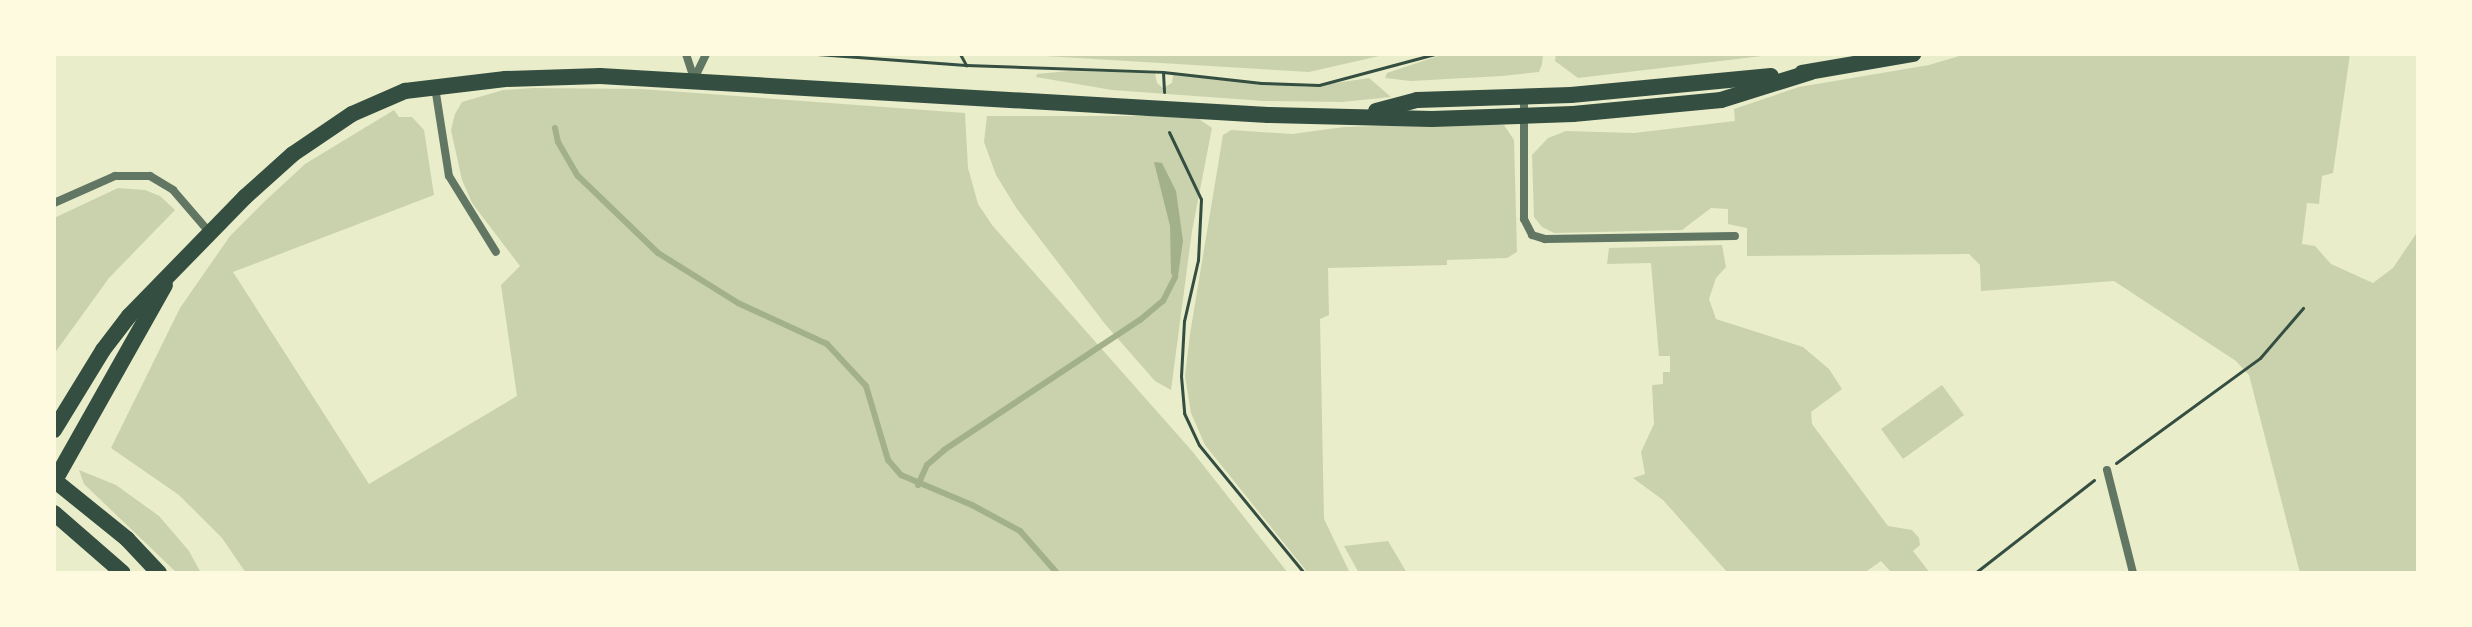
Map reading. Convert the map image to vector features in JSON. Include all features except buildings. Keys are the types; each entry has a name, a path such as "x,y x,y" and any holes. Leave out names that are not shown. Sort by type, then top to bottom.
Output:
{"main road":[{"path":"1359,115 1417,100 1524,97 1811,72 1913,54"},
{"path":"54,430 103,350 170,272 210,233 293,154 352,114 405,91 505,79 584,76 694,79 1268,115 1525,117 1721,100 1811,72"},
{"path":"159,573 127,539 54,481 170,272"},
{"path":"54,513 123,573"}],"street":[{"path":"686,54 694,79"},
{"path":"694,79 706,54"},
{"path":"435,86 449,176 496,252"},
{"path":"1524,97 1524,219 1532,235 1545,239 1735,236"},
{"path":"54,203 115,176 150,176 173,190 210,233"},
{"path":"2107,470 2133,573"}],"path":[{"path":"817,54 966,65 1163,72 1261,83 1319,85 1435,54"},
{"path":"960,54 966,65"},
{"path":"1163,72 1163,88"},
{"path":"1169,132 1201,199 1198,260 1184,321 1181,376 1184,413 1199,445 1304,573"},
{"path":"1975,573 2107,470 2260,358 2303,308"}],"shaded area":[{"path":"1012,54 1388,54 1309,72"},
{"path":"1444,54 1543,54 1539,72 1411,81 1385,78 1387,73"},
{"path":"1556,54 1779,54 1578,78 1555,61"},
{"path":"1966,54 2350,54 2333,173 2322,176 2319,204 2307,203 2302,244 2315,246 2331,264 2373,283 2393,268 2418,231 2418,573 2300,573 2249,375 2236,361 2114,281 1981,291 1980,265 1969,254 1747,256 1747,228 1728,224 1728,209 1711,208 1682,230 1554,233 1542,227 1534,217 1532,155 1548,138 1566,131 1634,133 1735,121 1734,109 1799,87 1929,65"},
{"path":"1069,71 1155,73 1157,83 1163,88 1172,83 1173,75 1309,87 1369,78 1391,97 1342,102 1264,101 1112,90 1036,77 1037,74"},
{"path":"641,89 965,113 968,168 978,204 992,225 1192,451 1288,573 246,573 222,538 179,495 111,448 180,308 230,236 305,164 394,110 399,117 412,117 424,130 434,195 233,272 369,484 517,396 501,285 520,266 472,203 462,180 451,130 462,102 503,90"},
{"path":"987,116 1153,116 1199,119 1212,128 1192,231 1171,390 1155,381 1105,324 1017,209 996,175 984,142"},
{"path":"1504,125 1514,140 1517,252 1507,258 1447,260 1447,265 1328,268 1329,315 1320,319 1324,519 1350,573 1308,573 1205,445 1191,413 1185,376 1223,135 1231,130 1292,134 1344,127"},
{"path":"1154,162 1162,163 1176,191 1183,241 1178,276 1175,277 1171,274 1170,226"},
{"path":"118,188 145,190 160,196 175,210 109,278 54,354 54,218"},
{"path":"1722,245 1726,267 1716,278 1709,299 1716,319 1803,347 1829,369 1842,389 1811,412 1812,424 1888,526 1912,530 1919,538 1920,545 1913,551 1930,573 1892,573 1881,561 1864,573 1728,573 1663,500 1633,478 1645,474 1641,452 1654,424 1652,385 1663,384 1663,372 1670,372 1670,356 1659,356 1651,263 1607,264 1609,248"},
{"path":"1942,385 1964,415 1903,459 1881,429"},
{"path":"79,470 116,485 159,516 189,551 201,573 177,573 84,484"},
{"path":"1388,541 1407,573 1359,573 1344,546"}],"waterway":[{"path":"555,128 558,142 578,176 658,253 738,303 827,344 866,386 888,460 901,475 972,505 1020,531 1057,573"},
{"path":"918,485 927,465 944,450 1140,320 1163,301 1175,277"}]}
